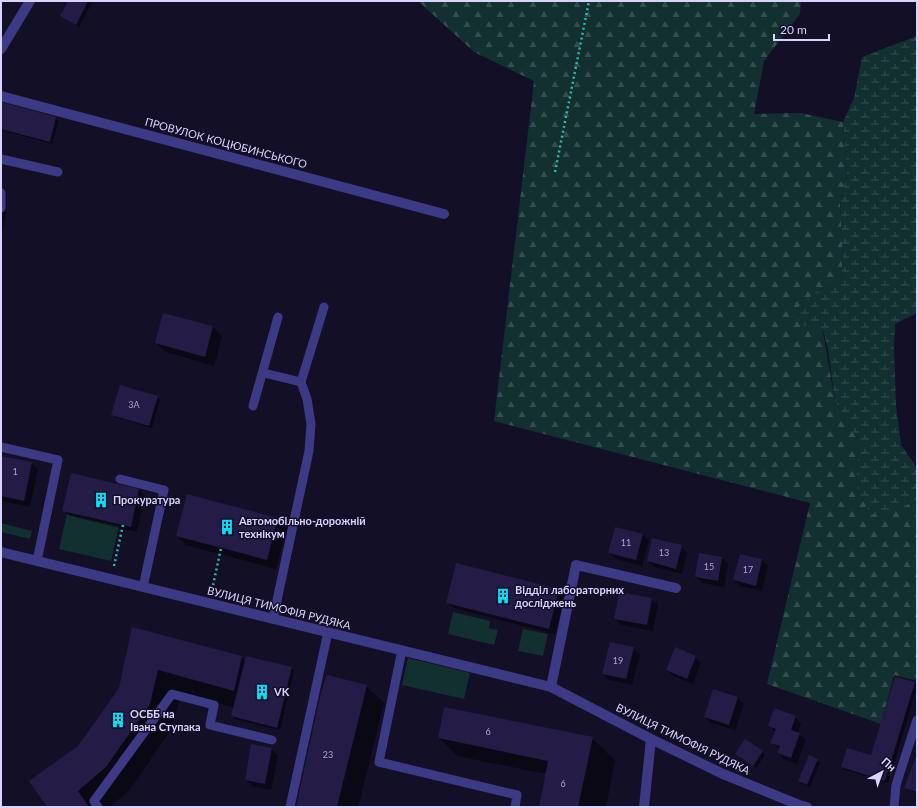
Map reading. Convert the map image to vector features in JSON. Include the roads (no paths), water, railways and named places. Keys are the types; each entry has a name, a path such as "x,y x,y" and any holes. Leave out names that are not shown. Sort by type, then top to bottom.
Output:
{"street":[{"path":"1,49 30,1"},
{"name":"ПРОВУЛОК КОЦЮБИНСЬКОГО","path":"1,96 444,214"},
{"name":"ВУЛИЦЯ ТИМОФІЯ РУДЯКА","path":"1,552 551,686 651,739 723,774 807,807"},
{"path":"551,686 576,565 676,588"},
{"path":"644,807 651,739"}],"lane":[{"path":"1,159 58,172"},
{"path":"1,193 1,208"},
{"path":"273,619 309,450 312,424 307,399 301,382 324,308"},
{"path":"253,406 264,373 278,317"},
{"path":"264,373 301,382"},
{"path":"1,447 58,460 36,561"},
{"path":"120,479 164,490 143,587"},
{"path":"290,807 328,632"},
{"path":"402,650 379,762 517,795 515,807"},
{"path":"98,807 94,801 172,694 214,705 210,725 272,740"},
{"path":"894,807 896,784 917,720"}],"place":[{"name":"Прокуратура","path":"101,500"},
{"name":"Автомобільно-дорожній технікум","path":"227,527"},
{"name":"Відділ лабораторних досліджень","path":"503,596"},
{"name":"VK","path":"262,692"},
{"name":"ОСББ на Івана Ступака","path":"118,720"}]}
